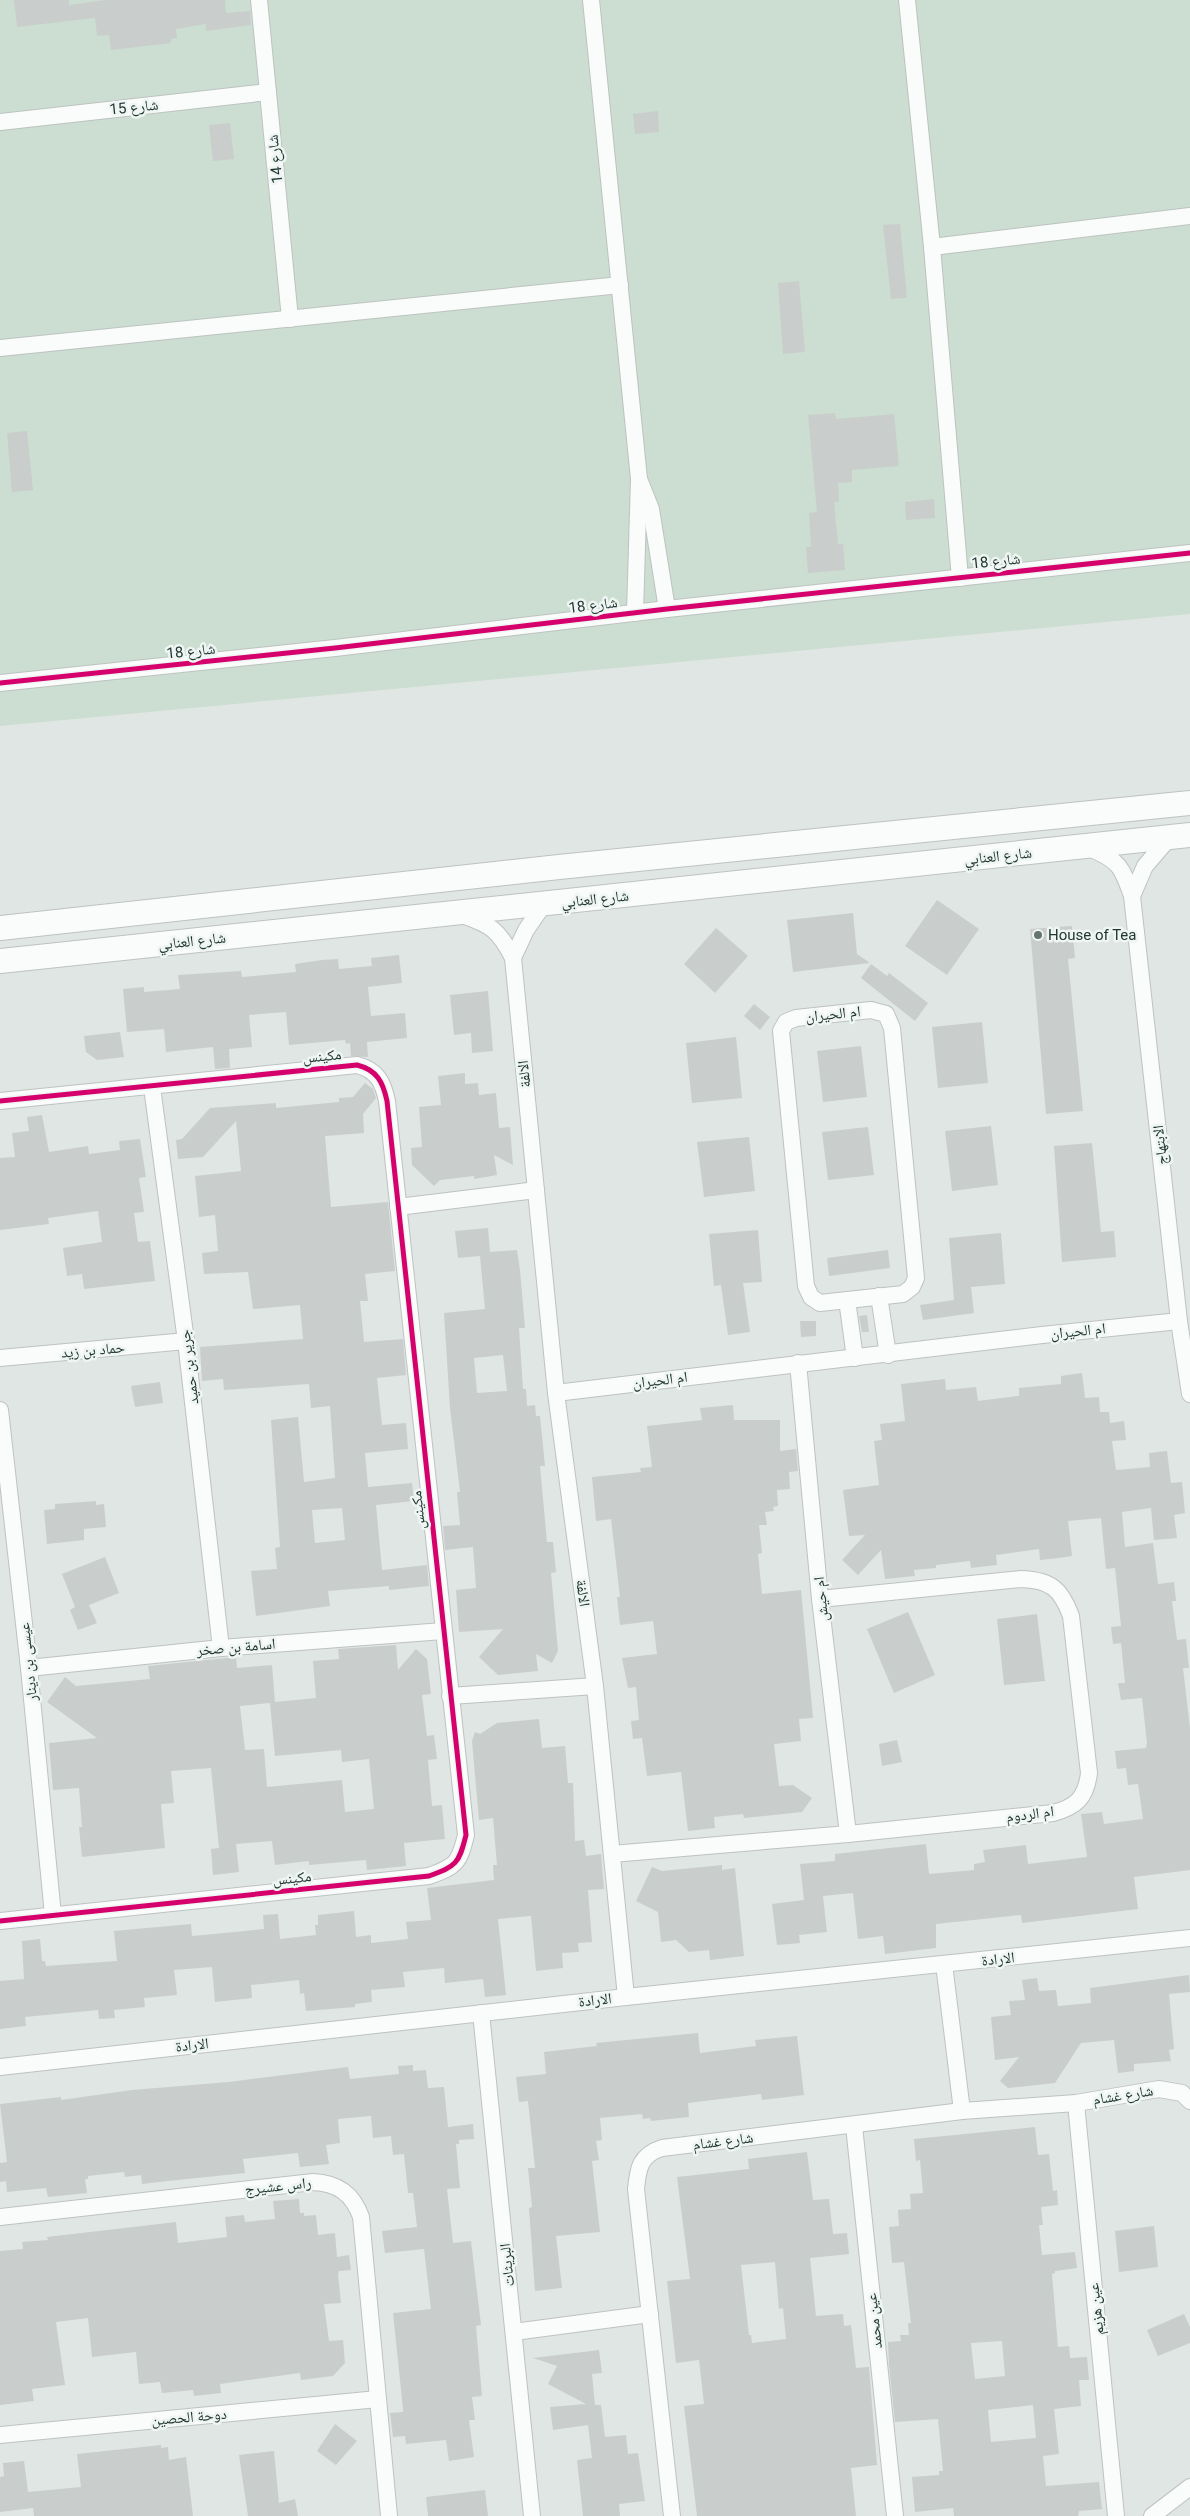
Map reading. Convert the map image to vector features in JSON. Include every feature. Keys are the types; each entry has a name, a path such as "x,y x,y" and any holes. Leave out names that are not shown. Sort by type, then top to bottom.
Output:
{"street":[{"name":"شارع 14","path":"258,0 290,319"},
{"path":"592,0 639,479 635,613"},
{"path":"907,0 932,247 960,578"},
{"name":"شارع 15","path":"0,122 268,92"},
{"path":"932,247 1190,216"},
{"path":"0,348 620,284"},
{"path":"639,479 651,509 667,608"},
{"name":"شارع 18","path":"0,683 335,648 667,608 1190,553"},
{"path":"0,928 540,869 1190,803"},
{"name":"شارع العنابي","path":"0,961 1180,836"},
{"name":"الابتهاج","path":"1132,896 1145,866 1180,836"},
{"name":"الابتهاج","path":"1085,846 1121,866 1132,896 1179,1321 1190,1394"},
{"path":"513,958 526,930 544,904"},
{"name":"الالفة","path":"456,912 481,921 496,930 513,958 556,1393 595,1686 626,1997"},
{"name":"ام الحيران","path":"871,1010 886,1014 892,1028 916,1278 912,1287 903,1294 880,1296 820,1303 811,1296 806,1286 781,1031 786,1022 796,1018 871,1010"},
{"name":"مكينس","path":"0,1101 152,1087 357,1064 369,1068 379,1076 384,1087 398,1206 466,1835 461,1856 449,1869 429,1876 0,1921"},
{"name":"جرير بن حميد","path":"152,1087 186,1341 221,1648"},
{"path":"398,1206 536,1190"},
{"path":"880,1296 888,1355"},
{"path":"847,1300 854,1358"},
{"name":"ام الحيران","path":"556,1393 798,1363 888,1355 1042,1335 1179,1321"},
{"name":"حماد بن زيد","path":"0,1358 186,1341"},
{"name":"ام حيش","path":"798,1363 820,1599 848,1834"},
{"name":"عيسى بن دينار","path":"0,1410 29,1668 53,1915"},
{"name":"ام الردوم","path":"612,1854 848,1834 1052,1813 1069,1808 1079,1800 1088,1787 1089,1773 1071,1616 1065,1599 1052,1585 1038,1580 1022,1579 820,1599"},
{"name":"اسامة بن صخر","path":"29,1668 221,1648 443,1631"},
{"path":"450,1696 595,1686"},
{"name":"الارادة","path":"0,2067 626,1997 1190,1938"},
{"path":"944,1964 962,2111"},
{"name":"البريثات","path":"481,2013 532,2516"},
{"name":"شارع غشام","path":"672,2516 636,2188 637,2174 642,2160 650,2152 662,2148 854,2126 962,2111 1076,2102 1160,2089 1182,2093 1190,2101"},
{"name":"عين هزيم","path":"1076,2102 1116,2516"},
{"name":"عين محمد","path":"854,2126 894,2516"},
{"name":"راس عشيرج","path":"0,2216 313,2182 326,2183 338,2187 353,2200 361,2218 389,2516"},
{"path":"514,2332 650,2314"},
{"name":"دوحة الحصين","path":"0,2435 378,2400"},
{"path":"1152,2516 1190,2487"}],"green space":[{"path":"0,0 1190,0 1190,614 0,726"}],"building":[{"path":"14,0 69,0 69,5 105,0 225,0 226,13 250,11 251,25 206,31 206,24 176,29 177,38 171,39 171,43 111,50 109,35 97,36 95,18 17,27"},
{"path":"658,111 659,132 635,134 633,114"},
{"path":"230,123 234,159 213,161 209,125"},
{"path":"900,224 907,298 891,299 883,225"},
{"path":"799,281 805,352 783,354 778,283"},
{"path":"835,413 836,419 894,414 899,466 852,470 852,482 838,483 839,502 834,502 838,544 843,544 845,570 808,573 806,547 811,547 809,513 817,512 808,415"},
{"path":"27,431 33,490 12,492 7,433"},
{"path":"934,499 935,518 906,520 905,502"},
{"path":"937,900 979,929 947,975 905,946"},
{"path":"853,913 857,954 870,963 793,972 787,920"},
{"path":"1072,926 1075,958 1068,959 1083,1111 1046,1114 1030,929"},
{"path":"716,928 748,956 715,993 684,964"},
{"path":"399,955 402,983 368,987 371,1016 405,1013 407,1038 367,1042 368,1057 351,1056 350,1043 346,1044 345,1040 289,1045 286,1012 249,1015 252,1047 229,1049 230,1068 215,1069 213,1047 166,1052 164,1029 127,1032 123,989 144,987 144,992 180,989 178,975 241,971 242,977 296,972 295,964 322,960 338,959 339,969 372,966 371,958"},
{"path":"871,964 887,976 889,973 928,1003 915,1021 861,978"},
{"path":"488,991 493,1051 472,1053 471,1033 454,1035 450,995"},
{"path":"754,1004 770,1017 760,1030 744,1016"},
{"path":"982,1022 988,1083 938,1088 932,1027"},
{"path":"120,1032 124,1057 97,1060 86,1052 84,1036"},
{"path":"736,1037 742,1098 692,1103 686,1043"},
{"path":"861,1046 867,1097 823,1102 817,1051"},
{"path":"465,1073 465,1084 478,1083 479,1095 496,1093 499,1128 510,1127 513,1165 494,1155 497,1175 474,1179 474,1176 440,1180 434,1186 412,1165 411,1148 422,1147 419,1107 441,1105 438,1076"},
{"path":"365,1083 373,1089 376,1098 363,1114 364,1133 325,1136 331,1207 388,1202 395,1271 365,1274 368,1301 360,1301 364,1342 403,1339 406,1375 377,1378 382,1425 406,1423 408,1449 365,1453 368,1487 412,1483 414,1501 376,1505 382,1570 427,1565 429,1586 389,1590 389,1586 328,1591 330,1606 256,1616 251,1571 277,1569 275,1548 280,1547 271,1420 298,1417 304,1482 335,1478 330,1406 311,1408 309,1384 224,1390 223,1379 202,1381 200,1347 303,1339 300,1305 253,1309 248,1272 204,1274 202,1253 218,1251 215,1215 199,1217 195,1176 241,1171 236,1121 203,1157 178,1159 176,1140 182,1139 210,1108 276,1103 276,1108 339,1102 339,1098 353,1097","holes":["342,1508 345,1540 315,1543 312,1510"]},
{"path":"42,1115 49,1152 88,1146 89,1154 120,1150 119,1141 140,1139 146,1177 139,1178 144,1212 134,1213 138,1242 150,1241 155,1281 84,1289 82,1274 67,1276 63,1248 102,1242 98,1211 48,1218 49,1224 0,1230 0,1158 15,1157 12,1133 29,1131 27,1117"},
{"path":"991,1126 998,1185 952,1191 945,1131"},
{"path":"868,1127 874,1175 828,1180 822,1132"},
{"path":"749,1137 755,1191 704,1197 697,1142"},
{"path":"1092,1143 1101,1232 1114,1231 1116,1257 1062,1262 1054,1146"},
{"path":"488,1228 490,1252 517,1250 525,1328 519,1328 523,1389 526,1389 527,1406 535,1405 536,1416 540,1416 545,1466 540,1466 547,1542 553,1542 556,1572 551,1573 558,1651 552,1663 536,1654 538,1671 498,1675 479,1657 503,1629 459,1632 456,1590 476,1588 473,1547 445,1550 443,1526 460,1525 457,1492 460,1492 450,1408 444,1313 485,1309 480,1256 458,1258 455,1231","holes":["503,1355 507,1391 477,1393 474,1358"]},
{"path":"758,1230 762,1282 743,1283 750,1332 728,1335 721,1285 714,1286 709,1234"},
{"path":"1001,1233 1005,1284 971,1287 974,1313 923,1320 920,1305 954,1300 949,1238"},
{"path":"888,1250 890,1268 829,1276 827,1258"},
{"path":"867,1315 869,1332 862,1332 859,1316"},
{"path":"800,1321 816,1321 816,1336 801,1337"},
{"path":"1082,1373 1085,1398 1099,1397 1100,1412 1109,1412 1110,1423 1124,1421 1126,1440 1112,1441 1116,1470 1150,1467 1149,1453 1167,1451 1171,1483 1182,1482 1185,1513 1174,1515 1177,1538 1154,1540 1151,1508 1122,1512 1125,1547 1153,1543 1158,1584 1174,1582 1176,1601 1172,1601 1177,1640 1186,1639 1189,1668 1183,1668 1190,1728 1190,1870 1134,1877 1138,1909 1022,1923 1021,1915 936,1924 936,1948 885,1954 883,1936 858,1939 853,1893 823,1896 827,1932 799,1935 800,1943 777,1945 772,1904 804,1900 800,1864 835,1861 835,1854 926,1844 929,1874 974,1870 974,1864 985,1862 983,1850 1026,1845 1028,1864 1087,1857 1081,1814 1102,1812 1104,1824 1143,1819 1138,1784 1128,1785 1126,1768 1117,1769 1115,1751 1146,1748 1147,1743 1142,1698 1121,1700 1118,1683 1125,1683 1121,1643 1113,1644 1111,1627 1121,1626 1115,1568 1106,1569 1101,1518 1068,1521 1072,1556 1040,1560 1039,1549 996,1555 997,1565 971,1568 970,1561 936,1565 936,1568 914,1570 915,1576 885,1579 881,1550 858,1575 842,1560 865,1535 849,1536 843,1490 879,1485 874,1441 882,1440 880,1424 905,1421 901,1384 945,1379 946,1390 976,1387 978,1401 1019,1396 1019,1388 1061,1384 1061,1376"},
{"path":"160,1382 163,1403 135,1407 131,1386"},
{"path":"733,1405 734,1420 780,1420 780,1451 796,1449 798,1471 789,1472 790,1489 777,1490 778,1506 773,1507 774,1511 765,1512 767,1525 759,1525 762,1553 758,1554 762,1594 801,1590 813,1718 799,1719 801,1741 774,1744 779,1786 793,1785 812,1798 802,1812 744,1818 743,1814 714,1817 715,1828 688,1831 681,1772 647,1776 642,1738 633,1739 631,1721 639,1720 636,1687 628,1688 622,1658 657,1654 653,1621 620,1625 617,1597 620,1597 611,1519 596,1521 592,1477 641,1472 640,1468 652,1467 647,1426 702,1420 700,1408"},
{"path":"96,1501 96,1505 104,1504 106,1527 84,1529 84,1540 47,1544 44,1510 55,1509 55,1504"},
{"path":"105,1557 119,1593 89,1605 97,1623 78,1630 70,1610 75,1607 62,1574"},
{"path":"908,1612 935,1675 894,1693 867,1629"},
{"path":"1037,1614 1045,1681 1004,1685 997,1619"},
{"path":"396,1645 398,1670 416,1649 427,1659 431,1694 422,1695 427,1736 434,1735 437,1759 428,1760 432,1806 442,1805 445,1839 404,1843 406,1866 367,1870 366,1860 309,1865 309,1861 275,1865 272,1841 236,1844 239,1872 213,1875 211,1849 219,1848 211,1768 171,1771 174,1803 161,1804 165,1848 82,1857 79,1827 82,1827 79,1788 53,1790 49,1743 97,1738 47,1702 65,1677 76,1686 150,1679 148,1666 236,1657 237,1668 272,1665 275,1702 316,1698 313,1661 339,1659 338,1649","holes":["270,1703 275,1756 341,1750 342,1762 369,1759 374,1809 345,1812 342,1780 267,1787 264,1749 245,1750 240,1706"]},
{"path":"539,1719 542,1748 565,1746 568,1783 573,1783 575,1841 584,1840 586,1856 601,1854 604,1889 588,1890 592,1942 578,1943 579,1952 562,1953 563,1968 536,1971 531,1916 498,1919 506,1995 485,1997 483,1979 445,1983 444,1968 403,1972 405,1987 371,1990 372,2002 355,2004 355,2007 306,2011 304,1993 300,1994 299,1980 251,1985 252,1998 215,2002 212,1967 174,1970 177,1995 144,1998 145,2007 114,2010 115,2018 99,2019 98,2010 25,2017 26,2026 0,2029 0,1981 24,1979 22,1941 40,1939 42,1961 45,1961 46,1966 117,1961 114,1931 191,1924 192,1936 264,1929 263,1915 278,1914 280,1939 316,1935 315,1925 318,1925 318,1915 354,1911 356,1937 371,1935 371,1943 408,1939 406,1922 431,1920 427,1888 494,1880 493,1865 497,1865 493,1818 479,1820 472,1741 475,1732 480,1734 497,1723"},
{"path":"897,1740 902,1762 882,1766 879,1744"},
{"path":"722,1865 722,1870 735,1868 744,1956 710,1960 709,1950 689,1952 676,1940 661,1942 658,1912 636,1901 652,1867 662,1871"},
{"path":"1189,1975 1190,1992 1169,1994 1174,2049 1169,2050 1171,2061 1134,2064 1134,2071 1118,2073 1114,2040 1081,2043 1055,2083 1008,2088 1000,2081 1019,2057 995,2060 991,2017 1011,2015 1009,2001 1025,2000 1022,1980 1037,1978 1039,1991 1056,1990 1058,2006 1091,2003 1090,1988"},
{"path":"698,2033 700,2053 756,2046 755,2040 797,2036 804,2095 762,2100 761,2094 688,2103 689,2117 651,2121 650,2118 643,2119 642,2114 600,2118 602,2140 596,2141 599,2160 592,2161 600,2232 556,2236 562,2288 535,2291 529,2208 532,2207 528,2168 535,2168 528,2101 519,2102 516,2077 546,2074 544,2052 597,2046 596,2043"},
{"path":"413,2065 413,2071 426,2070 428,2088 444,2087 448,2127 473,2124 474,2139 459,2140 459,2144 456,2144 460,2188 447,2189 453,2243 471,2241 481,2325 476,2326 482,2396 472,2397 475,2420 469,2420 474,2457 449,2461 446,2440 406,2444 405,2436 393,2437 390,2413 403,2412 403,2409 393,2313 431,2309 424,2249 385,2253 382,2231 417,2227 413,2193 408,2193 404,2154 393,2155 391,2136 373,2138 371,2116 338,2119 340,2143 326,2145 329,2164 300,2167 298,2153 243,2159 245,2173 142,2184 141,2175 125,2177 124,2172 88,2176 88,2179 85,2179 87,2193 48,2197 46,2188 7,2192 6,2181 0,2182 0,2163 7,2162 0,2104 61,2097 61,2100 132,2090 229,2082 348,2067 350,2079 399,2074 398,2066"},
{"path":"1035,2127 1038,2155 1049,2154 1053,2191 1057,2190 1058,2205 1041,2207 1043,2225 1039,2225 1042,2255 1075,2252 1077,2268 1055,2271 1052,2274 1058,2347 1069,2346 1070,2358 1087,2357 1089,2380 1079,2380 1081,2406 1054,2409 1059,2454 1043,2456 1046,2486 1099,2482 1102,2509 1079,2511 1078,2516 954,2516 953,2508 915,2512 912,2477 939,2475 939,2471 943,2471 938,2419 895,2422 889,2365 888,2342 901,2341 900,2335 909,2335 908,2323 911,2323 904,2262 892,2263 889,2227 899,2226 898,2210 911,2209 910,2194 923,2193 920,2160 916,2161 914,2139","holes":["1002,2341 1005,2376 975,2379 971,2343","1033,2405 1036,2438 991,2442 988,2410"]},
{"path":"807,2152 813,2200 829,2199 833,2234 847,2233 849,2254 810,2258 816,2316 843,2314 844,2326 851,2325 856,2368 869,2367 877,2465 851,2468 856,2516 697,2516 684,2406 704,2404 699,2360 676,2363 667,2281 690,2279 677,2177 749,2169 748,2159","holes":["775,2262 779,2309 783,2308 786,2339 752,2343 751,2335 749,2335 741,2265"]},
{"path":"299,2199 300,2213 304,2213 304,2216 316,2215 318,2235 335,2233 337,2257 349,2255 351,2270 339,2271 338,2274 341,2303 324,2304 329,2341 343,2340 345,2363 333,2376 301,2380 300,2373 220,2384 221,2393 194,2396 193,2390 162,2393 160,2382 139,2384 136,2352 92,2357 88,2318 56,2322 65,2385 32,2389 34,2401 0,2405 0,2251 23,2249 22,2242 48,2240 47,2237 176,2222 178,2243 227,2237 225,2217 244,2215 245,2222 275,2219 273,2201"},
{"path":"1154,2226 1158,2267 1119,2272 1115,2231"},
{"path":"1184,2314 1190,2327 1190,2343 1158,2356 1147,2330"},
{"path":"599,2350 602,2373 592,2374 595,2405 601,2405 605,2437 626,2435 628,2454 638,2453 645,2501 619,2504 620,2516 583,2516 577,2460 592,2458 588,2425 553,2430 550,2407 586,2404 548,2384 557,2366 533,2358"},
{"path":"335,2424 357,2441 336,2465 317,2451"},
{"path":"161,2445 161,2448 168,2447 169,2460 186,2457 193,2516 34,2516 33,2508 0,2512 0,2477 4,2476 3,2463 24,2461 28,2492 81,2487 77,2454"},
{"path":"274,2451 279,2503 295,2499 298,2516 248,2516 239,2455"},
{"path":"485,2490 488,2516 428,2516 426,2497"}],"cycle path":[{"path":"0,683 335,648 667,609 1190,553"},
{"path":"0,1101 357,1065 370,1070 378,1078 387,1101 466,1835 461,1852 455,1863 429,1876 0,1921"}],"place":[{"name":"House of Tea","path":"1038,935"}]}
